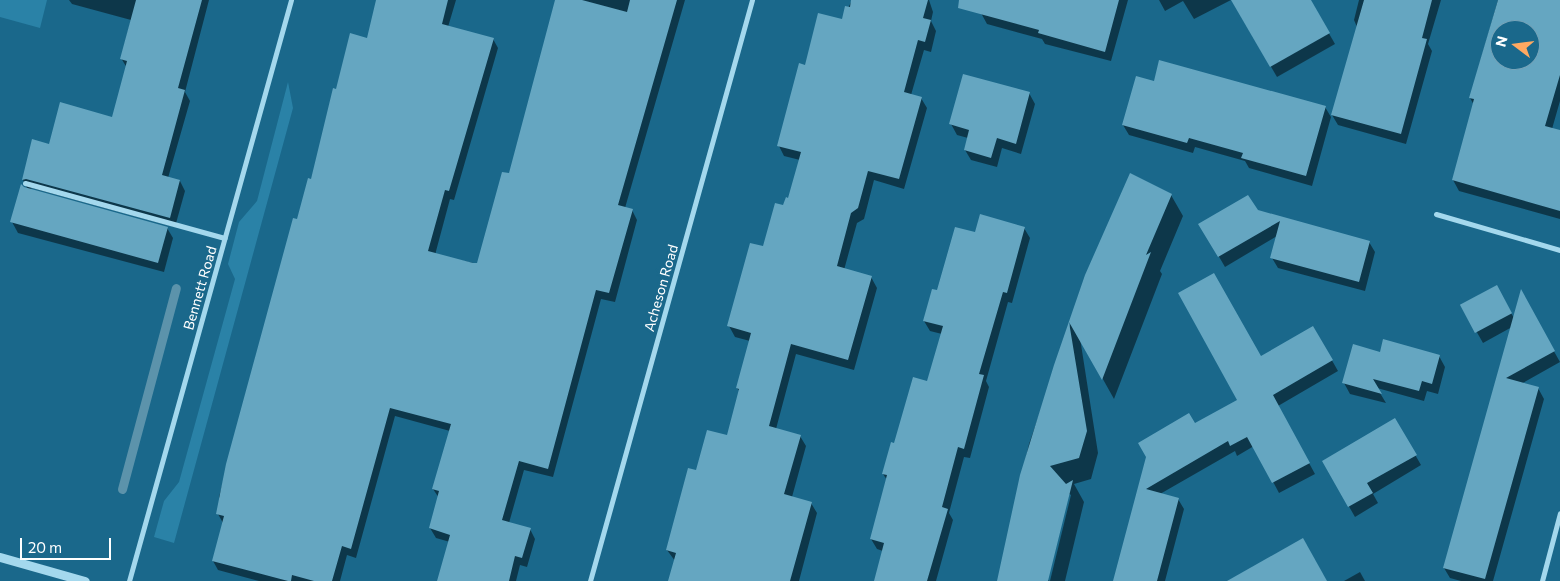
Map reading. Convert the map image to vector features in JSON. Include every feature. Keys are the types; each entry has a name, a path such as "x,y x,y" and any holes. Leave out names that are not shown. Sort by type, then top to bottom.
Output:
{"street":[{"name":"Bennett Road","path":"129,581 291,0"},
{"name":"Acheson Road","path":"590,581 752,0"},
{"path":"25,183 225,238"},
{"path":"1436,214 1560,250"},
{"path":"1542,581 1560,513"},
{"path":"0,557 85,581"}],"shaded area":[{"path":"0,0 47,0 40,28 0,17"},
{"path":"288,82 293,108 174,543 154,537 164,501 179,482 235,279 228,264 239,222 257,201"}],"building":[{"path":"136,0 202,0 178,88 185,90 162,175 180,180 170,218 26,179 22,180 32,139 49,144 60,102 112,117 127,61 120,59"},
{"path":"376,0 448,0 442,24 494,38 449,191 445,190 428,251 477,263 502,172 509,173 555,0 582,0 627,12 630,0 677,0 618,205 633,209 609,293 596,290 548,469 519,461 502,520 531,528 522,558 515,556 509,581 437,581 450,535 429,528 439,491 432,489 451,424 390,408 351,549 342,546 332,581 314,581 292,575 291,581 288,581 212,561 224,516 216,514 226,464 293,218 297,219 308,178 311,179 333,88 336,89 350,33 367,38"},
{"path":"851,0 928,0 923,18 931,20 925,42 918,40 904,92 922,97 899,179 868,171 858,208 851,213 837,266 872,276 848,360 791,344 769,426 801,435 784,494 812,502 790,581 668,581 676,553 666,550 688,468 696,470 707,430 727,435 739,389 736,388 751,333 727,326 750,243 763,246 775,203 783,205 786,197 788,198 801,152 777,146 799,63 805,65 818,13 842,19 845,6 850,7"},
{"path":"959,0 1119,0 1105,52 1038,33 1039,30 958,8"},
{"path":"1231,0 1311,0 1330,33 1270,67"},
{"path":"1364,0 1432,0 1422,38 1427,39 1401,134 1331,115"},
{"path":"1498,0 1560,0 1560,75 1545,126 1560,130 1560,211 1452,180 1474,99 1469,98 1490,27 1490,70 1540,70 1540,20 1492,20"},
{"path":"1159,60 1326,106 1306,176 1241,158 1243,153 1189,138 1187,143 1122,125 1136,76 1154,81"},
{"path":"963,74 1030,92 1016,144 997,138 991,158 964,150 969,130 949,124"},
{"path":"1130,173 1172,194 1146,255 1151,252 1102,380 1069,322 1087,431 1079,458 1050,466 1066,484 1073,480 1048,581 997,581 1020,475 1054,365 1085,275"},
{"path":"21,184 24,187 168,227 158,263 10,222"},
{"path":"1248,195 1258,210 1370,241 1359,282 1270,258 1280,221 1218,257 1198,224"},
{"path":"980,214 1025,227 1007,293 1003,292 979,374 984,375 964,449 958,447 942,507 948,509 927,581 874,581 884,543 870,539 887,475 882,474 891,442 894,443 913,377 927,381 943,326 923,321 932,289 937,290 955,227 975,232"},
{"path":"1214,273 1261,356 1313,326 1333,360 1273,395 1310,463 1272,483 1247,437 1230,446 1228,441 1146,489 1179,498 1157,581 1113,581 1146,457 1138,443 1189,413 1195,423 1237,400 1178,293"},
{"path":"1497,285 1512,313 1475,333 1460,305"},
{"path":"1521,289 1555,351 1506,378 1539,387 1485,579 1443,568"},
{"path":"1383,339 1440,355 1432,384 1422,381 1419,391 1373,379 1382,394 1342,383 1353,344 1380,352"},
{"path":"1395,418 1417,455 1367,483 1373,493 1348,507 1322,461"},
{"path":"1303,538 1327,581 1227,581"}],"waterway":[{"path":"122,489 176,288"}]}
